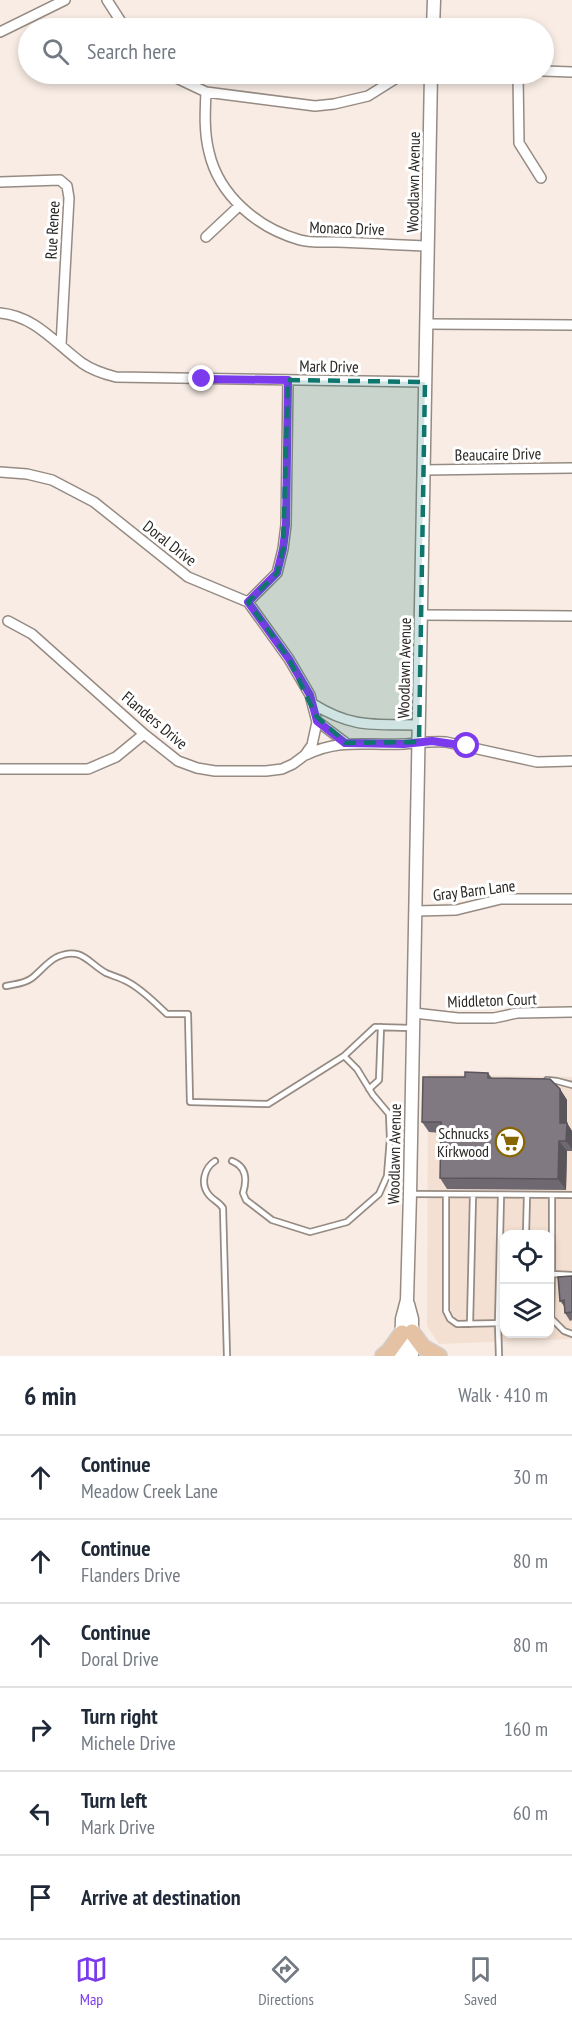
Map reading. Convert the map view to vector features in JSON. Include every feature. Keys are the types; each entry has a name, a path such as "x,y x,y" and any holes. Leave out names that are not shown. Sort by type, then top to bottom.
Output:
{"main road":[{"path":"383,1356 407,1333 423,1347 439,1356"}],"street":[{"path":"28,18 65,0"},
{"path":"106,0 118,18"},
{"path":"433,18 434,0"},
{"path":"0,32 18,23"},
{"path":"554,71 572,72"},
{"path":"188,84 206,93 315,106 368,96 387,84"},
{"name":"Woodlawn Avenue","path":"412,1356 402,1319 407,1300 416,1081 414,1013 431,84"},
{"path":"518,84 519,143 541,178"},
{"name":"Monaco Drive","path":"206,93 205,127 209,154 223,185 238,206 267,227 301,241 428,246"},
{"name":"Rue Renee","path":"0,182 60,180 67,186 69,198 61,345"},
{"path":"206,237 238,206"},
{"name":"Mark Drive","path":"0,313 26,319 83,363 98,372 116,377 425,382"},
{"path":"426,324 572,325"},
{"path":"288,380 286,525 283,549 277,573 248,602 289,659 314,704 317,721 316,733 306,756"},
{"name":"Beaucaire Drive","path":"424,470 572,468"},
{"name":"Doral Drive","path":"0,472 27,474 52,480 94,502 188,577 248,602"},
{"path":"421,615 572,616"},
{"name":"Flanders Drive","path":"8,621 32,634 178,762 197,768 215,771 282,769 325,747 345,743 446,742 537,762 572,761"},
{"path":"314,704 344,720 362,724 419,725"},
{"path":"317,721 345,743"},
{"path":"0,769 88,769 116,757 144,734"},
{"name":"Gray Barn Lane","path":"416,911 456,909 501,898 572,899"},
{"name":"Middleton Court","path":"414,1013 458,1018 494,1018 517,1013 572,1012"},
{"name":"Woodlawn Avenue","path":"401,1356 407,1333"}],"lane":[{"path":"6,986 22,983 32,978 48,962 59,956 78,954 86,957 105,972 141,990 168,1014 188,1014 190,1102 268,1104 344,1056 375,1027 414,1028"},
{"path":"369,1089 379,1080 381,1027"},
{"path":"232,1161 240,1164 244,1171 246,1182 243,1193 246,1200 272,1220 310,1232 347,1222 379,1194 387,1176 389,1114 369,1089 357,1069 344,1056"},
{"path":"545,1080 572,1085"},
{"path":"216,1161 205,1171 204,1183 209,1194 224,1208 227,1356"},
{"path":"410,1194 572,1195"},
{"path":"446,1194 446,1311 450,1319 457,1324 498,1324"},
{"path":"470,1324 473,1195"},
{"path":"499,1356 501,1195"},
{"path":"526,1195 526,1230"},
{"path":"552,1195 552,1230"},
{"path":"554,1274 572,1275"},
{"path":"554,1322 564,1331 572,1334"}],"highlighted area":[{"path":"288,380 425,382 419,742 346,743 316,716 289,659 248,602 277,573 283,549"}],"shaded area":[{"path":"428,1074 572,1077 572,1339 439,1344 427,1326"}],"building":[{"name":"Schnucks Kirkwood","path":"465,1072 488,1073 488,1078 550,1079 560,1089 560,1123 567,1123 566,1141 559,1141 558,1179 440,1178 441,1122 422,1122 423,1077 465,1077"},
{"path":"572,1276 572,1312 565,1313 564,1300 560,1301 558,1277"}],"place":[{"name":"Schnucks Kirkwood","path":"510,1142"}],"route":[{"path":"202,379 288,380 286,525 283,549 277,573 248,602 289,659 310,695 317,721 345,743 404,744 432,741 467,746"}]}
